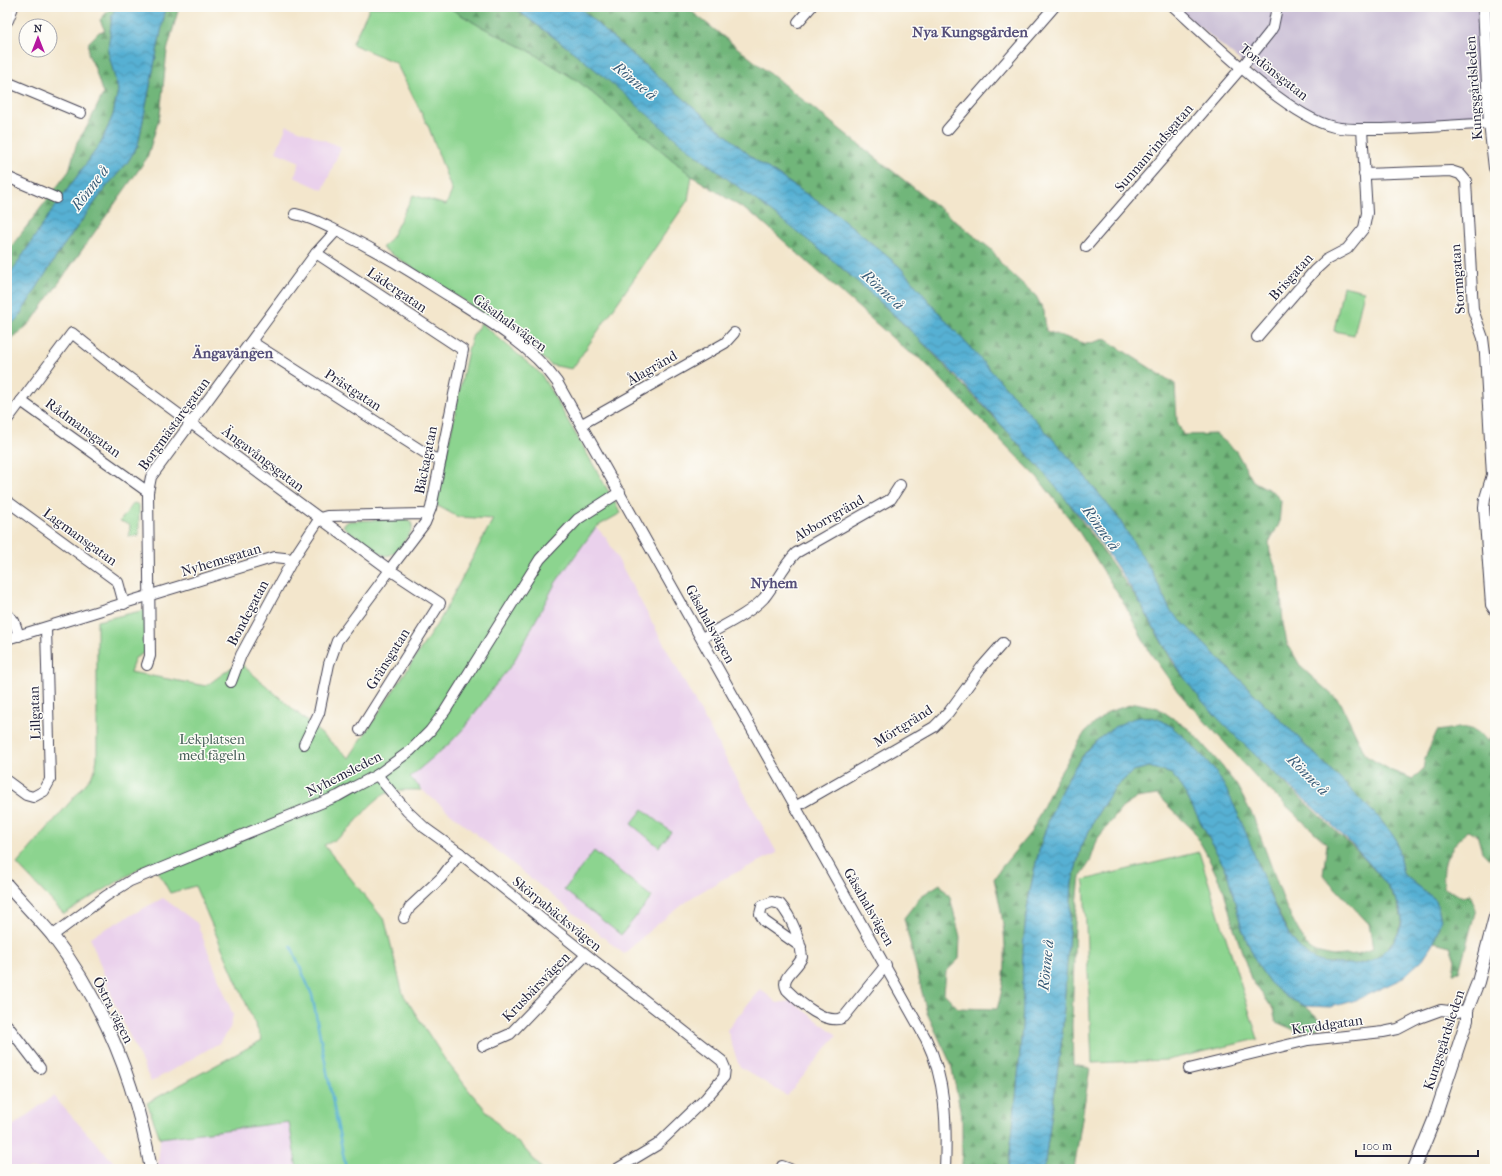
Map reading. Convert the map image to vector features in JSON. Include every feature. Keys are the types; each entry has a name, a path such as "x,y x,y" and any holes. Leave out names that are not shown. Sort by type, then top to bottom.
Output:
{"main road":[{"path":"7,20 12,7"},
{"name":"Kungsgårdsleden","path":"1484,7 1495,168"},
{"name":"Östra vägen","path":"7,886 52,936 99,1011 112,1039 134,1099 151,1169"},
{"name":"Kungsgårdsleden","path":"1414,1169 1434,1120 1467,1020 1467,1010 1478,982 1495,917"}],"street":[{"path":"798,22 811,7"},
{"path":"947,130 1054,7"},
{"name":"Tordönsgatan","path":"1174,7 1242,67 1290,105 1311,118 1333,127 1403,129 1492,123"},
{"name":"Sunnanvindsgatan","path":"1086,246 1242,67 1273,27 1277,7"},
{"path":"7,82 81,113"},
{"name":"Brisgatan","path":"1256,337 1314,271 1326,260 1347,249 1362,232 1366,218 1362,129"},
{"name":"Stormgatan","path":"1364,174 1451,171 1460,174 1466,181 1473,310 1483,338 1485,354 1492,475 1484,502 1492,577 1491,605 1495,611"},
{"path":"7,177 56,198"},
{"name":"Gåsahalsvägen","path":"295,214 309,217 386,257 495,326 532,354 551,373 582,424 926,1039 938,1069 945,1118 945,1169"},
{"name":"Borgmästaregatan","path":"147,665 150,652 148,492 151,476 252,342 316,253 336,230"},
{"name":"Lädergatan","path":"316,253 463,350"},
{"name":"Ängavångsgatan","path":"21,401 72,333 112,365 320,518 440,603"},
{"name":"Ålagränd","path":"582,424 725,343 734,334"},
{"name":"Prästgatan","path":"252,342 433,458 441,459"},
{"name":"Bäckagatan","path":"304,744 319,713 329,664 337,641 428,516 463,350"},
{"path":"7,420 21,401"},
{"name":"Rådmansgatan","path":"21,401 148,492"},
{"name":"Abborrgränd","path":"702,638 758,604 769,591 789,560 796,553 891,498 900,485"},
{"name":"Nyhemsleden","path":"52,936 106,896 130,881 338,796 377,775 410,751 430,731 445,711 540,559 578,519 620,492"},
{"name":"Lagmansgatan","path":"7,501 118,582 124,604"},
{"path":"293,559 320,518 327,516 423,514 428,516"},
{"name":"Nyhemsgatan","path":"7,639 275,557 293,559"},
{"name":"Bondegatan","path":"231,682 241,654 293,559"},
{"name":"Gränsgatan","path":"360,730 440,603"},
{"path":"7,614 14,622 19,636"},
{"name":"Lillgatan","path":"7,781 28,796 40,794 48,785 51,773 46,628"},
{"name":"Mörtgränd","path":"796,806 934,726 948,714 981,668 1003,643"},
{"name":"Skörpabäcksvägen","path":"377,775 418,823 460,853 586,955 717,1055 725,1068 722,1080 671,1133 648,1151 617,1169"},
{"path":"404,918 410,907 441,878 460,853"},
{"path":"801,947 764,921 760,914 762,906 774,902 782,905 797,934 801,947 802,959 785,981 786,988 793,996 825,1018 839,1020 844,1017 886,966"},
{"name":"Krusbärsvägen","path":"484,1046 510,1034 586,955"},
{"path":"778,993 793,996"},
{"name":"Kryddgatan","path":"1188,1069 1308,1040 1383,1032 1398,1028 1441,1010 1457,1012 1467,1010"},
{"path":"7,1025 40,1068"}],"shaded area":[{"path":"1176,7 1483,7 1489,122 1340,127 1291,104"},
{"path":"287,125 341,147 323,190 294,177 300,162 276,152"},
{"path":"596,527 607,539 777,853 723,879 694,896 649,931 624,954 422,790 409,777 450,743 465,727 513,663 556,582"},
{"path":"163,898 197,923 233,1015 230,1028 219,1043 151,1082 114,1002 90,937"},
{"path":"760,989 777,1003 791,1001 837,1035 787,1096 739,1066 727,1030"},
{"path":"53,1096 120,1169 7,1169 7,1130"},
{"path":"289,1122 297,1169 158,1169 160,1138"}],"green space":[{"path":"109,7 116,7 112,15 108,51 118,90 113,115 101,143 49,215 7,279 7,252 69,171 77,142 87,127 103,94 94,66 88,54 89,42 99,32 105,31 100,20 109,10"},
{"path":"166,7 179,7 167,51 160,115 147,158 32,321 7,344 7,329 18,318 61,249 107,186 127,163 138,145"},
{"path":"370,7 448,7 478,25 528,50 578,81 692,176 688,200 572,369 551,365 507,329 382,248 391,238 413,195 446,205 452,191 429,128 396,63 352,44"},
{"path":"448,7 513,7 590,64 728,179 795,229 858,282 915,335 1009,433 1063,495 1140,603 1173,663 1201,699 1258,758 1360,854 1384,881 1397,902 1402,919 1398,933 1389,948 1377,959 1355,965 1317,962 1303,953 1290,936 1273,902 1235,810 1215,770 1151,716 1133,720 1116,727 1094,743 1074,767 1052,812 1036,863 1026,913 1023,958 1023,1013 1021,1042 1008,1169 962,1169 962,1119 951,1064 927,1013 904,918 921,896 940,884 950,897 960,937 959,959 946,972 944,993 958,1008 997,1009 1004,976 1005,944 1001,912 994,879 1001,868 1031,832 1056,780 1085,732 1108,712 1136,703 1158,708 1190,730 1221,765 1237,786 1253,816 1286,907 1306,945 1315,952 1333,956 1357,954 1373,949 1369,924 1323,875 1327,844 1260,781 1178,692 1149,651 1126,607 1076,527 1038,478 922,360 906,350 758,218 692,176 578,81 528,50 478,25"},
{"path":"579,7 686,7 992,250 1002,265 1036,296 1044,311 1046,331 1087,344 1105,339 1175,384 1177,421 1183,435 1216,434 1236,451 1253,481 1275,493 1281,501 1279,524 1269,542 1270,553 1280,579 1283,623 1287,643 1301,667 1341,703 1366,756 1392,771 1413,779 1423,769 1425,758 1437,731 1459,728 1471,729 1477,731 1488,742 1495,730 1495,844 1489,859 1482,852 1477,834 1467,831 1450,851 1445,863 1444,888 1463,897 1470,894 1476,909 1459,972 1453,973 1455,960 1450,946 1434,942 1441,919 1436,900 1403,874 1396,839 1379,818 1170,610 1154,576 1119,519 1075,464 938,312 900,267 839,216 754,159"},
{"path":"1343,286 1364,291 1354,335 1334,331"},
{"name":"Lekplatsen med fågeln","path":"481,323 541,374 621,513 596,527 556,582 513,663 465,727 450,743 410,777 422,790 398,791 385,794 370,806 343,834 324,845 385,921 403,994 444,1058 471,1093 506,1133 522,1146 542,1169 297,1169 289,1122 160,1138 147,1103 262,1040 195,886 170,893 152,861 64,914 17,864 88,781 95,770 97,758 97,621 145,610 149,650 135,658 130,672 206,686 239,662 349,758 441,618 493,519 458,517 436,505 468,350 473,335"},
{"path":"134,503 139,505 139,536 129,536 130,525 120,521"},
{"path":"405,519 412,523 412,530 400,547 392,554 388,555 383,555 346,529 343,525 349,521"},
{"path":"1149,767 1172,774 1185,793 1227,872 1242,929 1257,964 1270,983 1286,997 1305,1006 1323,1022 1317,1029 1299,1032 1276,1022 1273,1009 1251,979 1232,922 1224,891 1193,830 1157,795 1137,798 1122,808 1098,838 1090,862 1080,877 1075,923 1072,1026 1073,1065 1090,1068 1074,1169 1044,1169 1062,1038 1072,883 1081,847 1098,813 1113,790 1133,771"},
{"path":"643,809 671,832 659,847 631,824"},
{"path":"594,851 652,897 621,935 564,890"},
{"path":"1199,852 1258,1039 1167,1060 1092,1063 1084,880"}],"water":[{"name":"Rönne å","path":"116,7 166,7 138,145 127,163 107,186 61,249 18,318 7,329 7,279 49,215 101,143 113,115 118,90 108,51 112,15"},
{"name":"Rönne å","path":"513,7 579,7 754,159 839,216 900,267 938,312 1075,464 1119,519 1154,576 1170,610 1379,818 1396,839 1403,874 1436,900 1441,919 1434,942 1423,959 1401,979 1356,1000 1331,1007 1305,1006 1286,997 1270,983 1257,964 1242,929 1227,872 1185,793 1172,774 1149,767 1133,771 1113,790 1098,813 1081,847 1072,883 1062,1038 1044,1169 1008,1169 1023,1015 1024,937 1033,877 1041,844 1052,812 1066,781 1084,754 1106,733 1132,719 1140,717 1153,718 1165,722 1176,730 1205,759 1226,789 1244,829 1278,914 1290,936 1306,954 1315,960 1326,963 1353,964 1364,963 1379,956 1392,943 1401,927 1402,920 1398,903 1386,883 1345,838 1322,815 1249,749 1202,701 1178,668 1134,593 1093,533 1036,464 938,357 886,307 815,245 676,139 582,59"}],"waterway":[{"path":"291,946 312,995 346,1169"}],"district":[{"name":"Nya Kungsgården","path":"970,32"},
{"name":"Ängavången","path":"233,353"},
{"name":"Nyhem","path":"774,583"}]}
